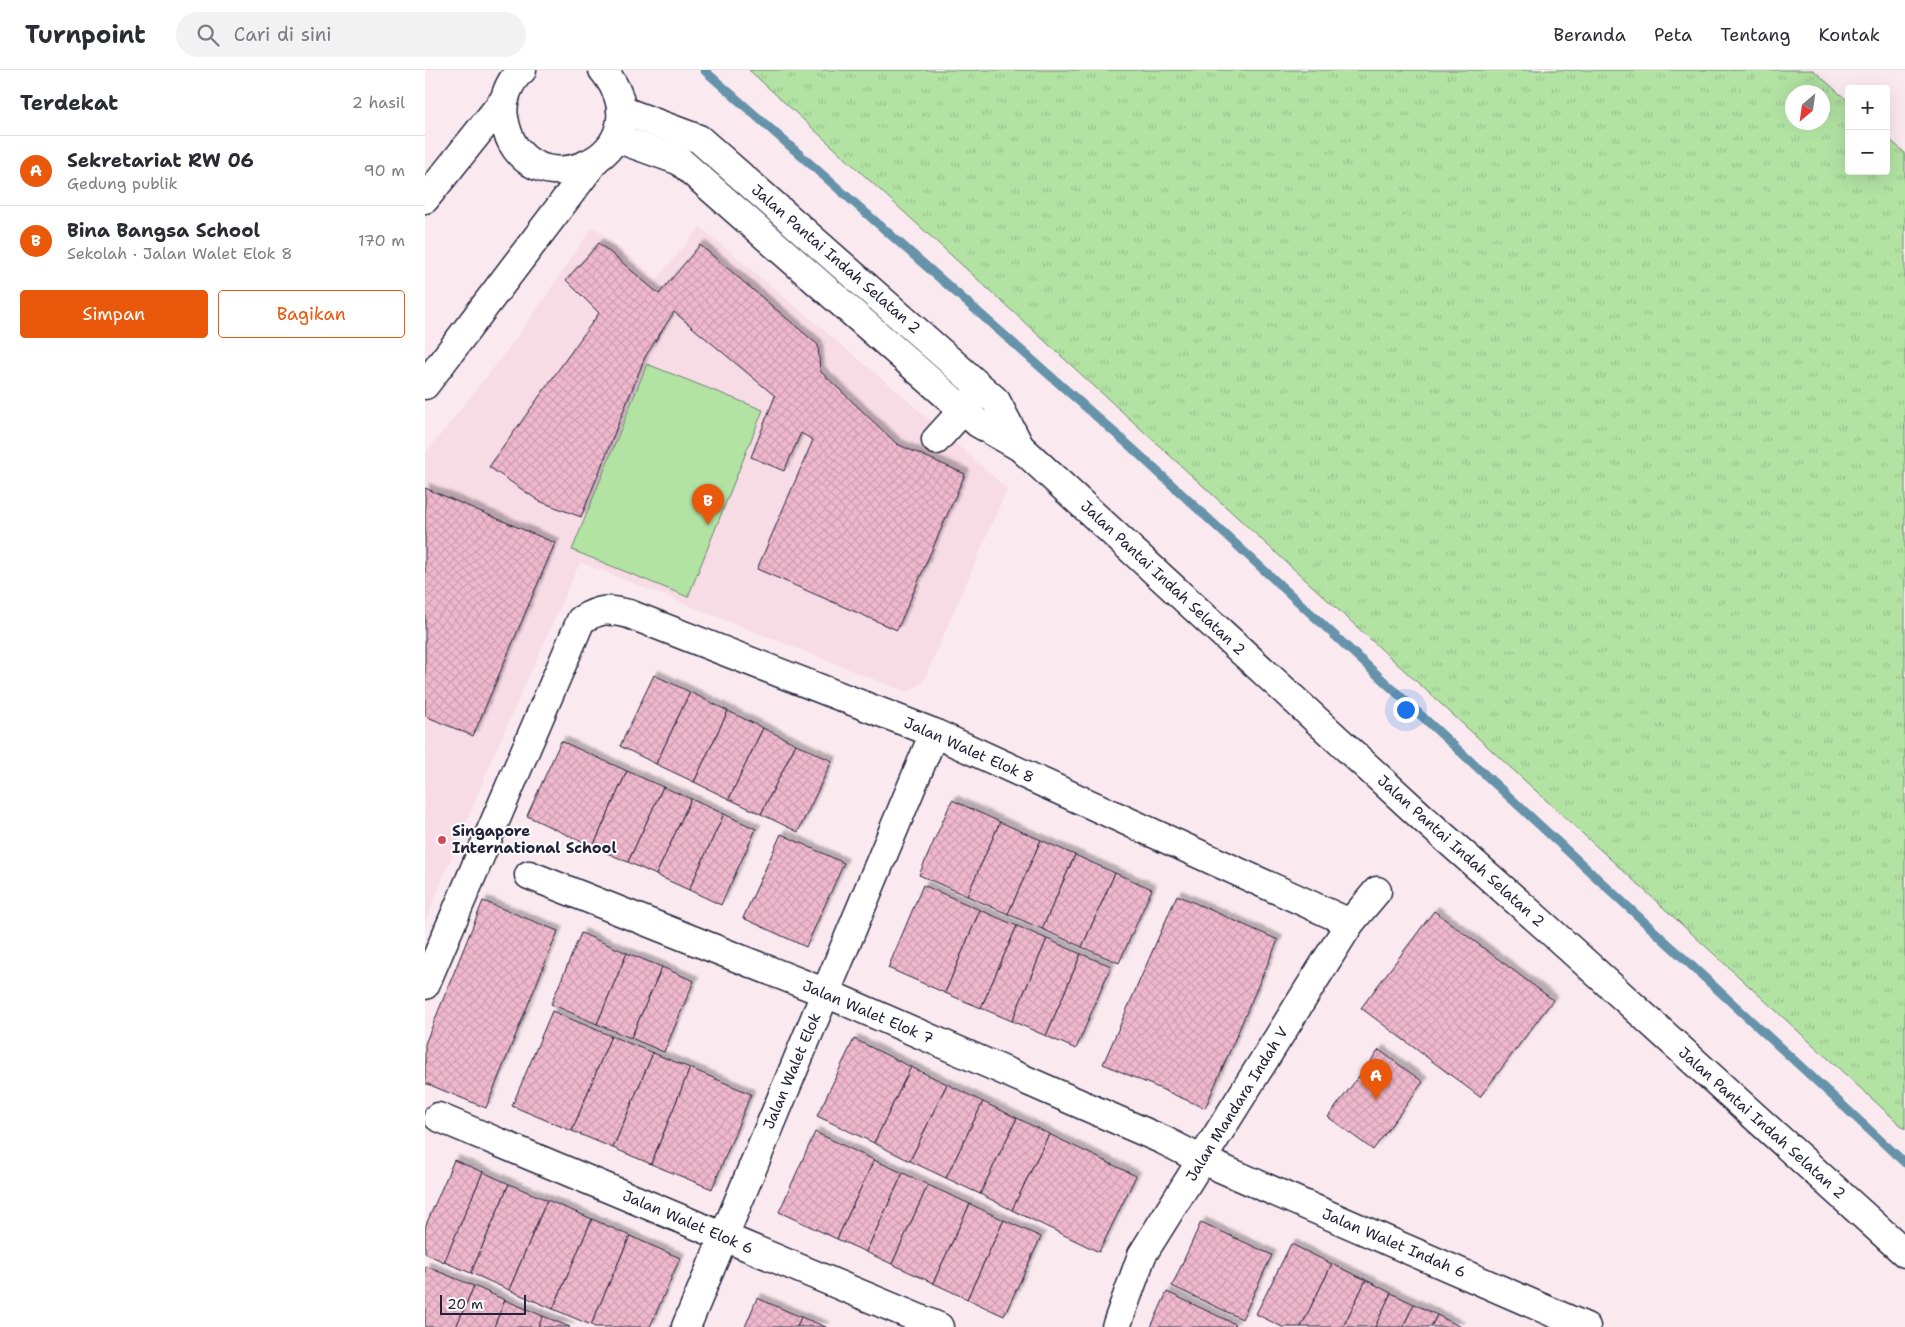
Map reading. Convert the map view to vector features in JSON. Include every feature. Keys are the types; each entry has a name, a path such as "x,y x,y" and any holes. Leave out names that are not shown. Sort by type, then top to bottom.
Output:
{"street":[{"path":"522,70 510,85 505,99 503,114 506,129 512,143 522,155 535,164 549,170 565,171 580,169 594,162"},
{"path":"425,385 594,162 616,138 621,110 618,95 612,81 603,70"},
{"path":"425,199 505,99"},
{"name":"Jalan Pantai Indah Selatan 2","path":"621,110 699,139 983,389 995,401 1020,447"},
{"name":"Jalan Pantai Indah Selatan 2","path":"616,138 680,161 978,423 1020,447 1426,821 1546,927 1905,1253"},
{"path":"936,440 983,389"},
{"name":"Jalan Walet Elok 8","path":"425,985 581,620 593,612 606,609 629,614 934,733 1350,923"},
{"name":"Jalan Walet Elok","path":"686,1327 934,733"},
{"name":"Jalan Walet Elok 7","path":"529,875 826,992 1163,1140 1202,1160"},
{"name":"Jalan Mandara Indah V","path":"1116,1327 1142,1255 1350,923 1377,891"},
{"name":"Jalan Walet Elok 6","path":"438,1117 939,1327"},
{"name":"Jalan Walet Indah 6","path":"1202,1160 1586,1327"}],"shaded area":[{"path":"593,226 657,279 700,227 905,398 1007,489 924,680 917,687 906,692 580,562 493,757 425,922 425,454 499,361 540,305"}],"green space":[{"path":"749,70 1813,70 1830,85 1785,85 1785,130 1830,130 1830,85 1845,98 1845,175 1890,175 1890,140 1905,153 1905,1129"},
{"path":"647,364 763,410 688,597 572,550"}],"building":[{"path":"599,243 659,294 700,245 818,345 820,371 897,444 965,474 897,630 757,569 813,440 801,433 784,471 751,457 775,396 674,312 645,357 581,517 539,501 489,467 599,313 566,280"},
{"path":"425,488 555,543 473,736 425,716"},
{"path":"654,675 690,692 656,764 620,746"},
{"path":"690,692 728,711 694,782 656,764"},
{"path":"728,711 763,728 729,799 694,782"},
{"path":"763,728 796,744 761,814 729,799"},
{"path":"561,741 627,771 593,847 527,816"},
{"path":"796,744 832,761 798,832 761,814"},
{"path":"627,771 663,787 628,862 593,847"},
{"path":"663,787 691,799 656,875 628,862"},
{"path":"691,799 724,814 689,890 656,875"},
{"path":"952,800 1000,822 967,896 919,875"},
{"path":"724,814 756,829 721,905 689,890"},
{"path":"1000,822 1041,840 1008,914 967,896"},
{"path":"781,834 844,863 806,947 743,918"},
{"path":"1041,840 1075,855 1042,929 1008,914"},
{"path":"1075,855 1115,873 1082,947 1042,929"},
{"path":"1115,873 1152,889 1119,963 1082,947"},
{"path":"923,885 980,910 945,993 888,968"},
{"path":"1177,895 1278,940 1205,1108 1103,1064"},
{"path":"483,901 558,931 486,1108 425,1083 425,1044"},
{"path":"980,910 1017,926 981,1008 945,993"},
{"path":"1434,911 1553,1000 1480,1097 1361,1008"},
{"path":"1017,926 1047,939 1012,1021 981,1008"},
{"path":"581,933 627,953 597,1024 551,1004"},
{"path":"1047,939 1081,954 1046,1036 1012,1021"},
{"path":"627,953 662,967 631,1038 597,1024"},
{"path":"1081,954 1111,966 1076,1049 1046,1036"},
{"path":"662,967 694,981 664,1052 631,1038"},
{"path":"552,1011 611,1036 572,1131 512,1106"},
{"path":"611,1036 653,1053 613,1148 572,1131"},
{"path":"854,1039 911,1067 874,1143 817,1116"},
{"path":"1379,1050 1423,1082 1373,1150 1328,1117"},
{"path":"653,1053 690,1068 651,1164 613,1148"},
{"path":"911,1067 947,1084 910,1161 874,1143"},
{"path":"690,1068 751,1094 712,1189 651,1164"},
{"path":"947,1084 983,1102 946,1178 910,1161"},
{"path":"983,1102 1017,1118 980,1194 946,1178"},
{"path":"1017,1118 1049,1134 1012,1210 980,1194"},
{"path":"815,1132 874,1160 837,1239 779,1212"},
{"path":"1049,1134 1136,1176 1099,1252 1012,1210"},
{"path":"454,1160 483,1172 444,1262 425,1253 425,1227"},
{"path":"874,1160 903,1173 866,1252 837,1239"},
{"path":"483,1172 509,1184 471,1273 444,1262"},
{"path":"903,1173 928,1185 892,1264 866,1252"},
{"path":"509,1184 547,1200 509,1290 471,1273"},
{"path":"928,1185 970,1204 933,1283 892,1264"},
{"path":"547,1200 592,1219 553,1309 509,1290"},
{"path":"970,1204 1004,1220 967,1299 933,1283"},
{"path":"592,1219 630,1236 591,1325 553,1309"},
{"path":"1004,1220 1041,1237 1004,1316 967,1299"},
{"path":"1201,1222 1272,1255 1242,1319 1172,1286"},
{"path":"630,1236 680,1258 650,1327 595,1327 591,1325"},
{"path":"1291,1244 1332,1264 1301,1327 1282,1327 1256,1314"},
{"path":"1332,1264 1366,1280 1343,1327 1301,1327"},
{"path":"425,1266 474,1286 456,1327 425,1327"},
{"path":"1366,1280 1391,1293 1375,1327 1343,1327"},
{"path":"474,1286 505,1300 494,1327 456,1327"},
{"path":"1167,1292 1235,1324 1234,1327 1151,1327"},
{"path":"1391,1293 1414,1304 1403,1327 1375,1327"},
{"path":"757,1298 801,1317 797,1327 745,1327"},
{"path":"505,1300 543,1316 538,1327 494,1327"},
{"path":"1414,1304 1437,1315 1431,1327 1403,1327"},
{"path":"1437,1315 1461,1327 1431,1327"},
{"path":"543,1316 570,1327 538,1327"},
{"path":"801,1317 826,1327 797,1327"}],"waterway":[{"path":"704,70 1132,448 1905,1163"}],"place":[{"name":"Bina Bangsa School","path":"708,525"},
{"name":"Singapore International School","path":"442,840"},
{"name":"Sekretariat RW 06","path":"1376,1100"}]}
